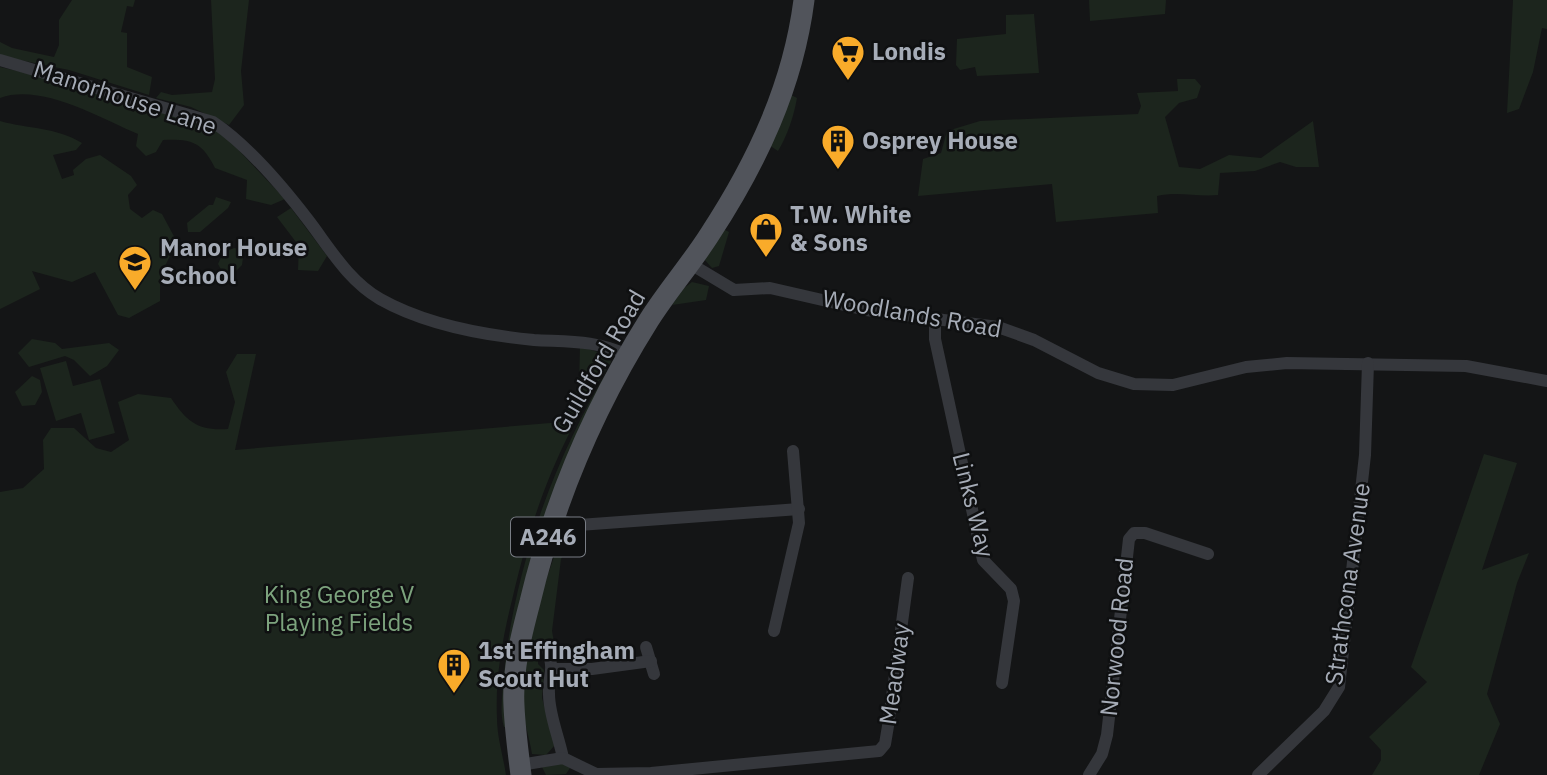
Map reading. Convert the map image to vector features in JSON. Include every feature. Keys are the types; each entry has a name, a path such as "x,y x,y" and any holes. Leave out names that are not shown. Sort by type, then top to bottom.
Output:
{"main road":[{"name":"Guildford Road","path":"521,770 514,706 515,674 527,612 573,460 627,355 739,186 771,123 794,56 804,0"}],"street":[{"name":"Manorhouse Lane","path":"0,60 213,122 227,131 292,200 339,264 365,289 395,307 424,319 489,335 598,343 627,355"},
{"name":"Woodlands Road","path":"689,263 734,290 770,288 866,310 934,317 1016,332 1098,373 1134,384 1173,386 1264,364 1367,363 1466,366 1547,381"},
{"name":"Links Way","path":"934,317 935,339 983,559 1011,589 1014,601 1002,682"},
{"name":"Strathcona Avenue","path":"1258,775 1320,716 1339,687 1366,455 1367,363"},
{"path":"774,631 796,539 799,509 793,451"},
{"path":"553,519 579,525 799,509"},
{"name":"Norwood Road","path":"1090,775 1102,754 1107,735 1129,539 1134,533 1145,533 1208,554"},
{"name":"Meadway","path":"563,758 589,773 607,774 668,772 879,751 885,744 908,578"},
{"path":"646,647 654,674"},
{"path":"521,770 563,758 548,691 554,669 548,651"},
{"path":"554,669 592,669 651,661"}],"green space":[{"path":"72,0 135,0 133,7 127,6 121,32 127,33 127,67 152,77 149,95 69,70 0,56 0,42 12,48 54,57 59,45 59,20"},
{"path":"211,0 249,0 241,71 244,105 229,125 191,107 156,98 161,92 172,95 212,92 215,79"},
{"path":"1089,0 1166,0 1165,14 1090,21"},
{"path":"1513,0 1547,0 1547,29 1542,28 1533,72 1519,109 1507,113"},
{"path":"1034,14 1039,73 977,76 975,67 960,70 956,65 957,39 1006,34 1006,15"},
{"path":"0,67 78,85 209,126 226,137 285,199 271,205 246,199 247,180 215,168 195,144 182,140 163,140 156,152 146,156 136,146 138,134 70,104 34,95 0,98"},
{"path":"1177,79 1195,79 1201,86 1197,98 1179,103 1165,117 1179,167 1200,169 1229,155 1261,158 1313,121 1319,167 1296,167 1280,162 1255,171 1220,173 1218,195 1157,196 1158,213 1056,222 1052,184 918,196 923,159 941,153 947,131 980,121 1138,114 1141,106 1137,93 1178,91"},
{"path":"791,95 797,98 796,105 778,151 769,145"},
{"path":"0,121 52,131 82,143 76,150 53,155 62,179 74,175 73,170 86,159 100,155 131,176 137,185 128,195 130,209 142,218 153,210 162,214 177,242 160,276 160,301 129,318 118,315 95,272 72,282 32,271 40,289 0,309"},
{"path":"216,197 231,202 228,208 200,232 188,232 187,223 209,205 213,205"},
{"path":"291,208 327,256 318,271 298,270 299,246 277,217"},
{"path":"723,229 729,232 719,266 712,268 704,259"},
{"path":"234,248 244,250 242,265 234,273 223,273 218,264 223,253"},
{"path":"692,282 709,286 706,300 672,305 683,289"},
{"path":"32,339 55,343 62,349 109,343 119,350 107,366 90,376 74,360 65,356 29,367 18,353"},
{"name":"King George V Playing Fields","path":"580,346 609,356 611,362 563,446 540,503 521,563 503,641 497,687 497,725 506,775 0,775 0,492 23,488 44,469 43,440 51,428 74,428 96,448 111,452 129,440 118,402 138,394 171,398 194,423 209,428 228,429 235,402 226,372 237,354 256,354 235,450 562,422 579,386"},
{"path":"66,361 73,386 100,379 115,433 89,440 81,413 56,421 40,368"},
{"path":"611,365 581,428 507,727 504,727 502,701 509,635 527,554 555,475"},
{"path":"32,376 40,380 42,392 35,405 22,406 15,392"},
{"path":"1484,454 1517,463 1482,570 1529,553 1517,583 1487,694 1500,724 1479,775 1372,775 1381,760 1381,750 1369,737 1427,682 1411,667"},
{"path":"574,535 561,559 552,631 554,642 547,643 538,656 538,664 544,670 542,698 555,745 546,755 532,754 521,696 525,656 534,616 560,539"},
{"path":"565,762 570,768 566,774 546,775 542,767"}],"place":[{"name":"Londis","path":"848,82"},
{"name":"Osprey House","path":"838,171"},
{"name":"T.W. White & Sons","path":"766,259"},
{"name":"Manor House School","path":"135,292"},
{"name":"1st Effingham Scout Hut","path":"454,695"}]}
